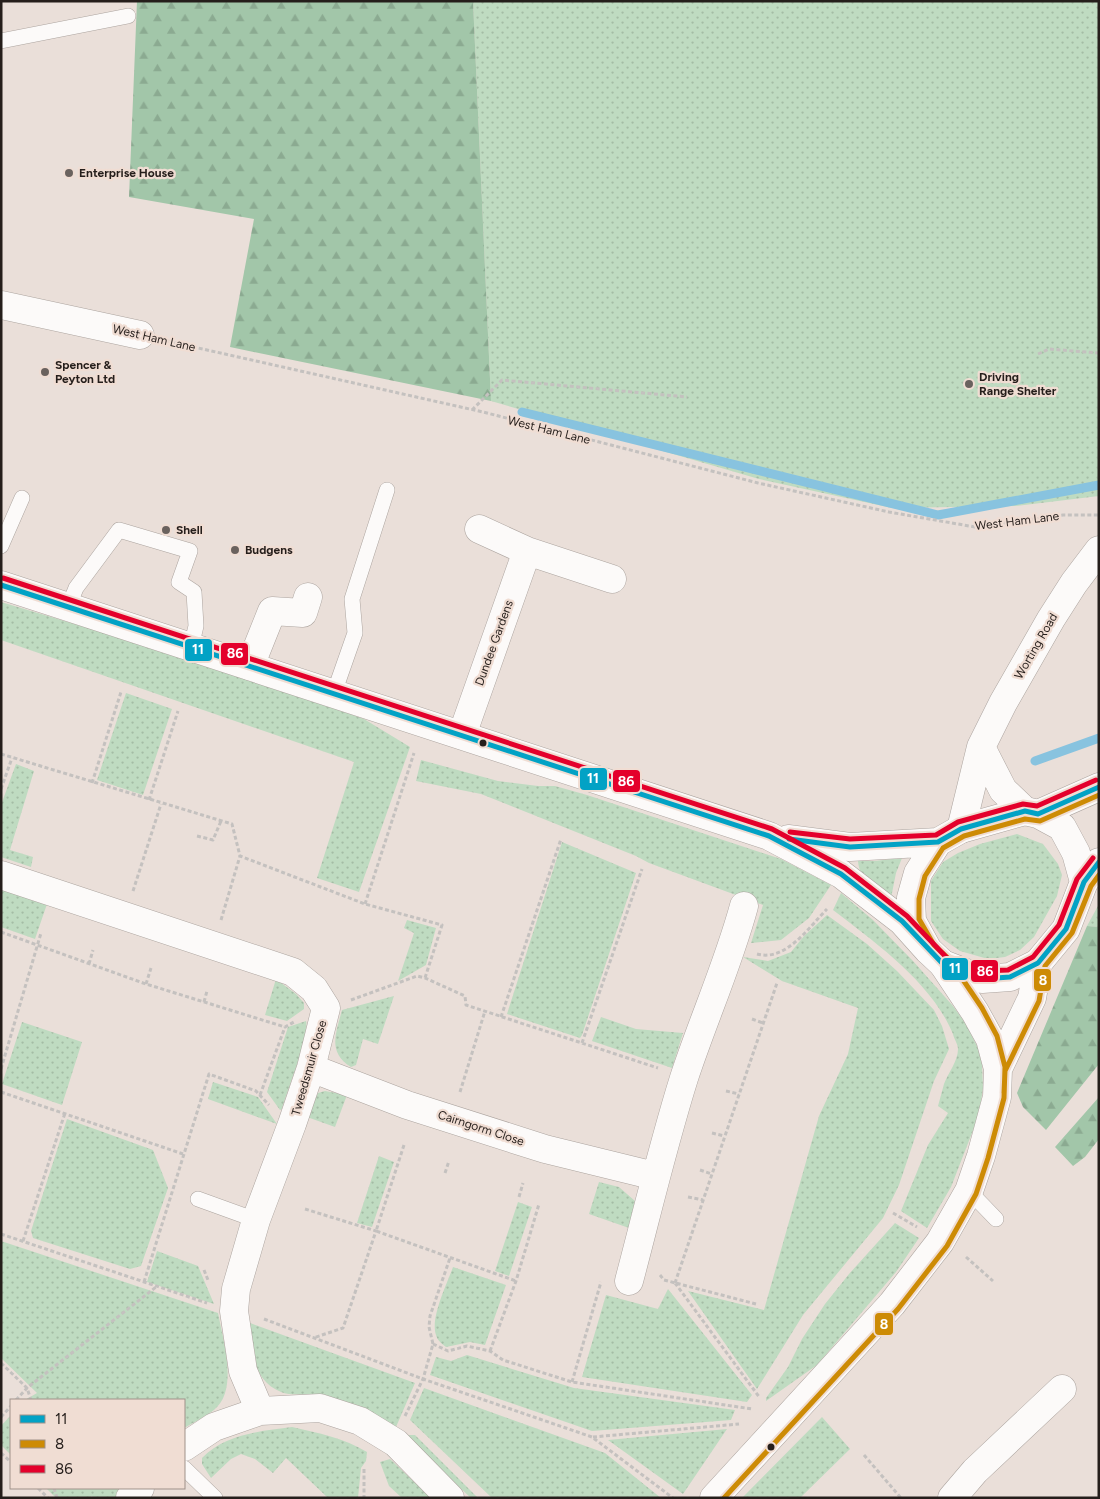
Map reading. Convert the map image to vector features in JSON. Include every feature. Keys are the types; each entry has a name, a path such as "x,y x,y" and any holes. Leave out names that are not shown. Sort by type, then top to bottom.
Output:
{"street":[{"name":"West Ham Lane","path":"1,305 140,335"},
{"path":"479,529 527,551 612,579"},
{"name":"Worting Road","path":"961,830 981,747 1003,703 1051,619 1074,583 1099,550"},
{"name":"Dundee Gardens","path":"462,735 527,551"},
{"path":"1,585 769,836 841,874 902,921 935,957 982,979 1010,977 1038,963 1066,929 1092,872 1076,853 1062,827 1032,812 1003,790 981,747"},
{"path":"250,666 272,611 303,613 308,597"},
{"path":"769,836 850,847 938,842 961,830 1032,812 1099,787"},
{"path":"714,1498 892,1304 940,1242 968,1191 981,1156 997,1097 998,1068 990,1040 975,1012 935,957 912,921 912,898 918,873 938,842"},
{"name":"Tweedsmuir Close","path":"1,875 293,972 314,989 326,1008 311,1068 256,1220 236,1289 234,1311 242,1371 260,1410"},
{"path":"629,1281 655,1176 685,1077 733,947 744,906"},
{"path":"998,1068 1032,998 1038,963"},
{"name":"Cairngorm Close","path":"311,1068 407,1105 545,1149 655,1176"},
{"path":"952,1498 975,1471 1062,1389"},
{"path":"185,1446 214,1427 260,1410 320,1408 360,1421 396,1442 450,1498"},
{"path":"130,1498 139,1489"}],"lane":[{"path":"1,41 128,16"},
{"path":"334,693 355,633 352,599 386,490"},
{"path":"1,546 22,498"},
{"path":"68,608 76,588 119,530 190,551 180,582 194,592 196,626 191,647"},
{"path":"968,1191 996,1219"},
{"path":"198,1199 256,1220"},
{"path":"185,1469 215,1498"}],"path":[{"name":"West Ham Lane","path":"140,335 483,412 758,484 889,512 975,528 1063,515 1099,515"},
{"path":"1038,354 1050,348 1099,352"},
{"path":"472,410 502,380 687,397"},
{"path":"92,782 121,692"},
{"path":"149,800 178,711"},
{"path":"364,904 414,753"},
{"path":"1,754 232,824 240,856 213,945"},
{"path":"1,789 12,758"},
{"path":"126,916 161,804"},
{"path":"197,836 213,840 221,821"},
{"path":"501,1017 562,839"},
{"path":"240,856 364,904 442,925 425,978 465,996 466,1005 685,1077"},
{"path":"582,1043 642,869"},
{"path":"733,947 766,956 787,950 827,909"},
{"path":"1,932 146,984 284,1027 260,1095 256,1091 209,1074 144,1282"},
{"path":"1,1069 41,932"},
{"path":"89,964 93,950"},
{"path":"146,984 151,968"},
{"path":"675,1283 777,983"},
{"path":"204,1002 208,991"},
{"path":"452,1119 485,1011"},
{"path":"752,1019 763,1023"},
{"path":"726,1091 739,1094"},
{"path":"1,1092 183,1154"},
{"path":"23,1241 64,1113"},
{"path":"712,1133 724,1136"},
{"path":"314,1338 343,1328 404,1145"},
{"path":"445,1172 449,1162"},
{"path":"700,1170 712,1174"},
{"path":"518,1197 523,1183"},
{"path":"688,1197 703,1200"},
{"path":"490,1350 516,1281 540,1204"},
{"path":"306,1209 376,1231 516,1281"},
{"path":"893,1213 924,1232"},
{"path":"1,1234 212,1305"},
{"path":"966,1257 992,1281"},
{"path":"403,1418 424,1379 433,1344 429,1327 430,1316 450,1258"},
{"path":"572,1382 602,1277"},
{"path":"675,1283 756,1304"},
{"path":"675,1283 760,1398"},
{"path":"17,1399 27,1388 157,1287"},
{"path":"263,1318 424,1379 592,1437 673,1498"},
{"path":"433,1344 448,1352 466,1346 490,1350 503,1360 572,1382 752,1409"},
{"path":"1,1363 27,1388 31,1399"},
{"path":"1,1417 10,1407"},
{"path":"592,1437 739,1424"},
{"path":"864,1455 901,1498"},
{"path":"364,1469 364,1498"},
{"path":"39,1489 48,1498"}],"green space":[{"path":"137,1 473,1 491,401 230,347 254,219 129,197"},
{"path":"473,1 1099,1 1099,496 1015,506 892,508 759,479 491,401"},
{"path":"1,602 88,628 342,711 364,719 410,747 359,892 317,878 354,762 1,640"},
{"path":"126,693 172,709 143,795 97,780"},
{"path":"421,760 498,781 555,786 587,795 781,859 831,885 809,918 781,940 751,943 763,905 649,863 636,856 481,794 416,781"},
{"path":"16,764 34,771 10,850 33,857 31,867 1,857 1,805"},
{"path":"1017,834 1043,844 1058,864 1062,875 1057,896 1034,937 1020,950 1005,957 988,959 960,951 943,939 931,921 931,881 943,862 958,853 980,844"},
{"path":"562,842 636,873 580,1038 507,1014"},
{"path":"902,858 896,873 890,903 865,880 858,861"},
{"path":"1,889 47,904 35,939 1,927"},
{"path":"841,893 873,920 953,1006 966,1024 978,1048 982,1064 983,1088 979,1115 951,1187 927,1228 901,1211 928,1145 948,1113 938,1106 944,1084 956,1058 957,1045 944,1015 917,981 884,950 833,910"},
{"path":"1099,904 1099,927 1087,926"},
{"path":"827,915 867,944 897,971 934,1010 942,1026 949,1049 934,1081 899,1185 883,1218 803,1315 757,1389 688,1291 764,1310 819,1116 848,1054 858,1008 782,981 743,957 768,961 791,952 804,936"},
{"path":"407,920 436,928 426,965 398,981 414,933 404,928"},
{"path":"1087,926 1099,927 1099,1064 1046,1130 1023,1107 1017,1093"},
{"path":"276,979 296,994 304,1003 304,1009 287,1021 265,1015"},
{"path":"394,996 378,1044 363,1039 356,1065 351,1067 339,1055 335,1042 342,1010"},
{"path":"601,1017 636,1029 683,1033 672,1068 592,1041"},
{"path":"306,1021 305,1038 282,1109 280,1110 267,1092 288,1027"},
{"path":"22,1022 82,1042 62,1105 2,1084"},
{"path":"213,1082 258,1097 277,1124 208,1099"},
{"path":"325,1091 347,1095 335,1127 307,1117 318,1093"},
{"path":"1099,1097 1099,1139 1085,1157 1073,1166 1055,1147"},
{"path":"67,1119 153,1150 168,1188 141,1266 130,1269 33,1238 31,1231"},
{"path":"379,1156 394,1162 372,1227 357,1223"},
{"path":"599,1182 619,1187 635,1201 629,1228 589,1214"},
{"path":"518,1202 532,1207 509,1276 495,1271"},
{"path":"895,1223 919,1238 896,1272 817,1365 766,1401 766,1398 788,1367 802,1339 825,1304"},
{"path":"1,1241 218,1313 226,1350 228,1378 222,1401 211,1413 185,1427 185,1399 27,1399 37,1393 1,1358"},
{"path":"157,1251 198,1266 214,1304 147,1282"},
{"path":"453,1267 506,1285 485,1345 470,1342 446,1347 437,1337 435,1320 437,1310"},
{"path":"668,1289 752,1395 747,1402 582,1377 606,1295 658,1309"},
{"path":"250,1323 415,1383 396,1427 344,1406 308,1395 281,1392 271,1387 264,1380 255,1363"},
{"path":"467,1355 574,1388 735,1410 731,1420 592,1431 430,1375 436,1357 451,1361"},
{"path":"424,1388 605,1453 661,1498 492,1498 410,1420"},
{"path":"10,1416 10,1454 1,1445 1,1426"},
{"path":"822,1417 850,1449 800,1498 742,1498"},
{"path":"292,1427 340,1440 367,1452 366,1461 361,1468 358,1498 328,1498 286,1458 273,1473 255,1459 241,1454 231,1459 211,1478 202,1464 202,1458 211,1450 232,1439 256,1432"},
{"path":"727,1429 683,1494 608,1440"},
{"path":"403,1435 415,1435 478,1498 471,1498"},
{"path":"390,1459 431,1498 402,1498 389,1486 380,1462"},
{"path":"47,1489 123,1489 114,1498 93,1498 92,1496 90,1498 56,1498"}],"waterway":[{"path":"522,412 938,515 1099,485"},
{"path":"1035,761 1099,738"}],"transit line":[{"name":"86","path":"3,578 772,829 845,868 907,916 947,958 983,971 1008,970 1033,957 1059,925 1077,879 1093,858"},
{"name":"11","path":"1,585 769,836 841,874 902,921 943,964 982,979 1010,977 1038,963 1066,929 1084,882 1099,862"},
{"name":"86","path":"790,832 850,839 936,835 958,822 1023,804 1037,806 1096,780"},
{"name":"11","path":"789,839 850,847 938,842 961,829 1025,811 1038,814 1099,787"},
{"name":"8","path":"724,1498 898,1309 947,1246 976,1194 988,1158 1004,1098 1005,1067 997,1036 982,1008 949,959 934,945 919,919 919,899 925,876 943,848 964,836 1025,819 1040,821 1099,795"},
{"name":"8","path":"1004,1093 1005,1071 1039,1001 1045,966 1072,933 1091,886 1099,875"}],"place":[{"name":"Enterprise House","path":"69,173"},
{"name":"Spencer & Peyton Ltd","path":"45,372"},
{"name":"Driving Range Shelter","path":"969,384"},
{"name":"Shell","path":"166,530"},
{"name":"Budgens","path":"235,550"}]}
